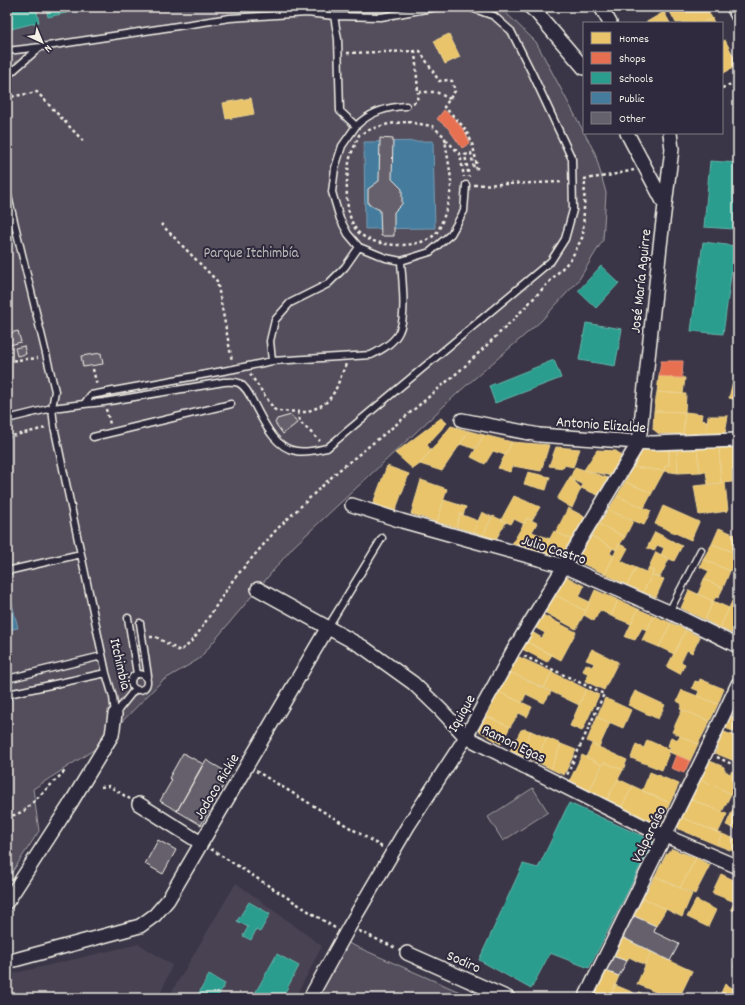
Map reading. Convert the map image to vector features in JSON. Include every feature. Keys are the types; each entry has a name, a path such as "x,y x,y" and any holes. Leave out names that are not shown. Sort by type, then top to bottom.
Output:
{"street":[{"path":"601,7 609,22"},
{"path":"733,7 738,16"},
{"path":"531,9 583,67"},
{"path":"628,134 665,205"},
{"name":"José María Aguirre","path":"639,442 672,149 670,134"},
{"name":"Antonio Elizalde","path":"462,420 539,435 652,443 738,440"},
{"name":"Iquique","path":"310,998 408,826 466,737 513,651 639,442"},
{"name":"Julio Castro","path":"352,505 402,521 564,566 669,612 738,646"},
{"name":"Ramon Egas","path":"258,589 363,647 413,683 466,737 665,836 738,867"},
{"name":"Jodoco Rickie","path":"7,962 140,926 156,915 168,900 328,627"},
{"name":"Valparaíso","path":"585,998 738,684"},
{"name":"Itchimbia","path":"7,902 69,806 112,735 115,714"},
{"path":"139,804 201,842"},
{"name":"Sodiro","path":"408,953 508,998"}],"lane":[{"path":"7,51 230,18 307,13 334,16 381,17 437,7"},
{"path":"7,419 52,408 104,402 224,382 233,382 246,388 270,432 283,446 296,451 327,448 551,261 565,239 573,210 572,159 534,74 511,31 494,16 469,7"},
{"path":"334,16 338,53 340,111 356,126"},
{"path":"7,76 41,47"},
{"path":"406,106 387,108 377,111 360,122 342,146 335,168 332,192 340,219 348,234 359,247 386,258 401,261 430,252 451,234 464,212 469,185"},
{"name":"Itchimbia","path":"7,192 55,391 52,408 54,426 102,656 113,697 115,714"},
{"path":"272,361 270,341 276,320 290,303 328,284 345,267 359,247"},
{"path":"84,404 91,395 98,393 272,361 371,355 381,351 399,333 402,322 401,261"},
{"path":"93,436 231,404"},
{"name":"Jodoco Rickie","path":"328,627 382,538"},
{"path":"669,612 701,550"},
{"path":"7,571 81,554"},
{"path":"128,618 137,674"},
{"path":"134,689 140,690 144,688 147,684 146,678 148,676 140,623"},
{"path":"7,679 102,656"},
{"path":"7,697 13,693 106,673"},
{"path":"134,689 131,684 131,679 137,674 143,674 146,678"},
{"path":"115,714 134,689"}],"path":[{"path":"338,53 420,50 439,81 452,81 454,91 444,107 458,119 475,149 477,168 474,169 471,153 465,155 469,178 465,179 460,154 445,139 445,137 432,126 408,122 389,123 370,129 359,135 349,162 346,196 350,216 357,230 364,238 389,245 416,243 430,239 438,230 445,215 451,185 445,139"},
{"path":"415,51 418,92 436,92 450,99"},
{"path":"723,88 738,81"},
{"path":"7,94 10,97 37,92 84,142"},
{"path":"469,185 573,182 644,167"},
{"path":"142,636 156,637 180,651 188,645 197,635 233,580 276,529 338,471 464,367 512,321 571,259 583,236 585,179"},
{"path":"161,224 217,281 234,369"},
{"path":"245,367 274,409 277,411 293,410 298,412 306,412 328,400 335,391 341,379 348,356"},
{"path":"7,361 40,358"},
{"path":"93,369 98,393"},
{"path":"104,402 112,432"},
{"path":"298,412 300,422 327,448"},
{"path":"7,437 54,426"},
{"path":"517,653 604,694 566,776"},
{"path":"706,752 738,767"},
{"path":"247,766 393,854"},
{"path":"7,818 24,811 66,770"},
{"path":"101,787 109,786 139,804"},
{"path":"201,842 311,914 347,931 408,953"}],"shaded area":[{"path":"236,883 322,946 295,998 168,998"},
{"path":"139,944 172,965 159,998 7,998 7,975"}],"green space":[{"name":"Parque Itchimbía","path":"7,7 497,7 503,10 536,42 583,130 583,134 585,134 595,153 606,193 603,240 578,281 541,321 460,391 293,547 199,659 162,681 95,749 33,789 39,831 7,880"},
{"path":"533,788 548,812 503,841 488,817"},
{"path":"348,943 462,993 425,998 318,998"}],"building: Homes":[{"path":"705,7 712,18 705,22 675,22 668,8"},
{"path":"664,12 669,22 647,22"},
{"path":"712,18 714,22 705,22"},
{"path":"449,34 460,57 445,64 434,41"},
{"path":"725,40 738,65 723,73 723,41"},
{"path":"251,98 254,114 226,119 223,103"},
{"path":"659,376 685,378 683,394 657,392"},
{"path":"733,381 738,382 738,400 729,398"},
{"path":"657,392 686,394 685,412 654,411"},
{"path":"654,411 685,412 683,434 659,434 653,429"},
{"path":"685,412 702,414 701,420 707,421 706,433 683,434"},
{"path":"708,416 728,416 725,433 706,433"},
{"path":"441,418 447,423 427,445 431,450 420,464 413,469 395,453"},
{"path":"451,426 469,431 442,471 420,464"},
{"path":"469,431 484,435 475,449 460,444"},
{"path":"484,435 512,442 505,455 493,451 485,464 471,457"},
{"path":"512,442 549,445 541,471 513,466 510,472 498,468"},
{"path":"556,447 580,449 573,467 564,465 563,468 549,466"},
{"path":"738,447 738,468 732,469 732,482 721,483 719,448"},
{"path":"719,448 721,483 708,484 706,472 700,472 697,449"},
{"path":"697,449 700,472 678,473 677,450"},
{"path":"597,450 616,451 620,454 622,459 612,476 584,470"},
{"path":"645,450 669,450 669,465 665,466 664,471 633,467 642,452"},
{"path":"669,450 677,450 678,473 664,471 665,466 669,465"},
{"path":"387,466 409,474 394,514 372,506"},
{"path":"575,467 608,478 598,495 581,488 583,485 570,478"},
{"path":"633,467 664,471 652,493 625,482"},
{"path":"528,472 550,477 546,490 524,484"},
{"path":"570,477 581,488 572,508 557,499"},
{"path":"421,480 447,489 437,522 411,514"},
{"path":"625,482 652,493 644,508 617,496"},
{"path":"725,483 728,511 699,515 694,486"},
{"path":"514,496 540,507 532,520 527,518 524,524 514,519 511,524 501,520"},
{"path":"617,496 651,511 644,525 608,510"},
{"path":"444,500 466,507 463,515 460,514 456,527 437,522"},
{"path":"663,506 699,522 691,540 655,524"},
{"path":"568,508 587,518 573,540 556,532"},
{"path":"608,510 633,521 625,537 599,524"},
{"path":"482,512 492,517 483,535 473,532"},
{"path":"460,514 478,521 473,532 456,527"},
{"path":"493,516 506,522 496,539 483,535"},
{"path":"527,518 537,523 532,532 550,539 542,553 512,544"},
{"path":"599,524 625,537 616,550 592,536"},
{"path":"719,528 738,536 738,554 712,544"},
{"path":"554,531 573,540 563,559 542,553"},
{"path":"655,532 682,546 674,561 661,555 664,548 657,545 654,551 647,548"},
{"path":"592,536 613,548 610,553 614,556 605,574 581,563 579,555"},
{"path":"619,544 628,548 621,561 636,568 627,585 605,574"},
{"path":"712,544 737,553 730,571 703,559"},
{"path":"656,552 669,559 660,577 652,575 654,571 648,569"},
{"path":"703,559 730,571 723,588 704,579 709,571 700,567"},
{"path":"636,568 646,572 648,569 654,571 643,592 627,585"},
{"path":"652,575 664,579 656,597 643,592"},
{"path":"565,576 584,586 579,597 590,602 586,611 555,595"},
{"path":"704,579 723,588 718,598 716,597 713,601 698,594"},
{"path":"595,590 618,600 611,616 600,610 594,621 584,615"},
{"path":"689,590 713,601 705,620 681,608"},
{"path":"555,595 586,611 576,629 544,612"},
{"path":"734,597 738,598 738,636 720,628"},
{"path":"618,600 638,609 631,624 611,616"},
{"path":"713,601 729,608 720,628 705,620"},
{"path":"638,609 654,616 647,630 642,628 635,640 625,637"},
{"path":"543,615 576,632 561,660 527,642 532,632 542,638 545,633 536,628"},
{"path":"654,616 671,623 659,647 642,640"},
{"path":"671,623 686,630 674,654 659,647"},
{"path":"686,630 700,637 692,653 687,650 681,662 685,664 680,674 667,667"},
{"path":"527,642 552,655 547,662 522,649"},
{"path":"592,649 618,662 604,690 585,681 589,674 583,671 586,664 592,667 594,663 586,660"},
{"path":"517,656 552,672 544,688 508,671"},
{"path":"508,671 551,692 544,703 526,694 522,703 497,691"},
{"path":"552,672 586,689 579,705 544,688"},
{"path":"700,679 724,689 718,704 697,696 699,691 692,688 695,681 699,682"},
{"path":"586,689 599,695 582,731 570,726"},
{"path":"682,690 718,704 710,721 680,709 682,704 677,701"},
{"path":"497,691 532,707 527,717 519,713 510,727 482,714"},
{"path":"635,691 665,705 658,719 628,705"},
{"path":"605,698 631,710 623,728 597,717"},
{"path":"738,700 738,711 734,710"},
{"path":"682,710 710,721 698,744 672,732"},
{"path":"482,714 510,727 501,744 476,729"},
{"path":"730,715 738,719 738,733 725,728"},
{"path":"597,717 610,723 599,747 587,741"},
{"path":"525,729 531,731 520,755 510,751 521,730"},
{"path":"531,731 547,738 535,761 520,755"},
{"path":"724,732 738,737 737,762 715,753"},
{"path":"680,736 698,744 690,761 669,752 671,748 668,746 671,737 678,740"},
{"path":"547,738 561,744 551,769 535,761"},
{"path":"647,740 670,750 662,770 631,758 636,744 644,748"},
{"path":"561,744 576,750 564,775 551,769"},
{"path":"592,744 627,760 623,770 604,762 602,765 586,757"},
{"path":"582,755 602,765 588,794 568,784"},
{"path":"710,761 724,767 724,770 730,774 732,771 738,774 738,797 700,779"},
{"path":"604,762 623,770 605,803 588,794"},
{"path":"650,772 679,784 670,803 642,791"},
{"path":"618,779 633,786 620,809 616,807 617,805 605,803"},
{"path":"700,779 731,794 722,812 690,799"},
{"path":"633,786 670,803 659,827 620,809"},
{"path":"690,799 727,814 718,833 681,817"},
{"path":"735,805 738,806 738,830 726,825"},
{"path":"681,817 722,834 717,845 679,829 677,825"},
{"path":"722,834 738,840 738,853 717,845"},
{"path":"672,849 696,858 680,888 655,876 667,853"},
{"path":"696,858 710,865 695,894 680,888"},
{"path":"721,874 738,882 738,896 735,902 712,893"},
{"path":"655,876 692,894 682,917 643,898"},
{"path":"738,896 738,913 731,909"},
{"path":"643,898 666,909 656,926 634,916"},
{"path":"696,900 716,910 708,927 687,917"},
{"path":"622,937 651,952 645,965 629,957 627,961 612,956"},
{"path":"651,952 692,971 679,998 669,998 637,984"},
{"path":"738,959 738,969 734,967"},
{"path":"606,971 619,976 610,998 592,998"},
{"path":"736,983 738,984 738,998 732,998 721,993 725,984 734,989"},
{"path":"615,985 634,993 632,998 610,998"},
{"path":"639,992 653,998 636,998"}],"building: Shops":[{"path":"444,110 456,120 465,132 470,143 462,148 448,128 437,119"},
{"path":"661,361 683,361 682,378 659,376"},
{"path":"676,755 690,761 684,773 671,768"}],"building: Schools":[{"path":"7,7 36,7 39,22 11,29"},
{"path":"46,7 79,7 79,10 48,17"},
{"path":"710,161 738,163 734,229 704,227"},
{"path":"703,242 735,246 723,334 691,331"},
{"path":"601,266 619,283 596,308 578,291"},
{"path":"586,323 622,329 615,366 579,360"},
{"path":"554,360 561,378 495,403 489,386"},
{"path":"569,803 653,841 589,968 550,953 531,989 479,960 523,864 538,868"},
{"path":"249,902 270,914 260,932 256,930 251,940 243,936 248,927 237,921"},
{"path":"277,954 299,966 282,998 260,998 254,995"},
{"path":"209,975 225,984 217,998 196,998"}],"building: Public":[{"path":"433,141 435,228 365,229 364,142"},
{"path":"7,583 18,628 7,630"}],"building: Other":[{"path":"380,138 393,139 392,179 402,189 402,204 394,212 394,236 381,236 380,210 368,204 368,189 379,181"},
{"path":"18,331 21,342 10,345 7,334"},
{"path":"24,346 26,354 17,356 15,348"},
{"path":"101,353 103,364 83,367 81,356"},
{"path":"291,415 297,423 283,434 275,423 277,419"},
{"path":"140,645 143,656 138,656 136,646"},
{"path":"183,753 203,764 177,811 160,801 172,780 169,778"},
{"path":"206,760 230,774 201,825 177,811"},
{"path":"158,840 176,850 163,874 145,864"},
{"path":"634,916 656,926 654,932 679,944 670,961 622,937"},
{"path":"612,956 627,961 619,976 606,971"}]}
